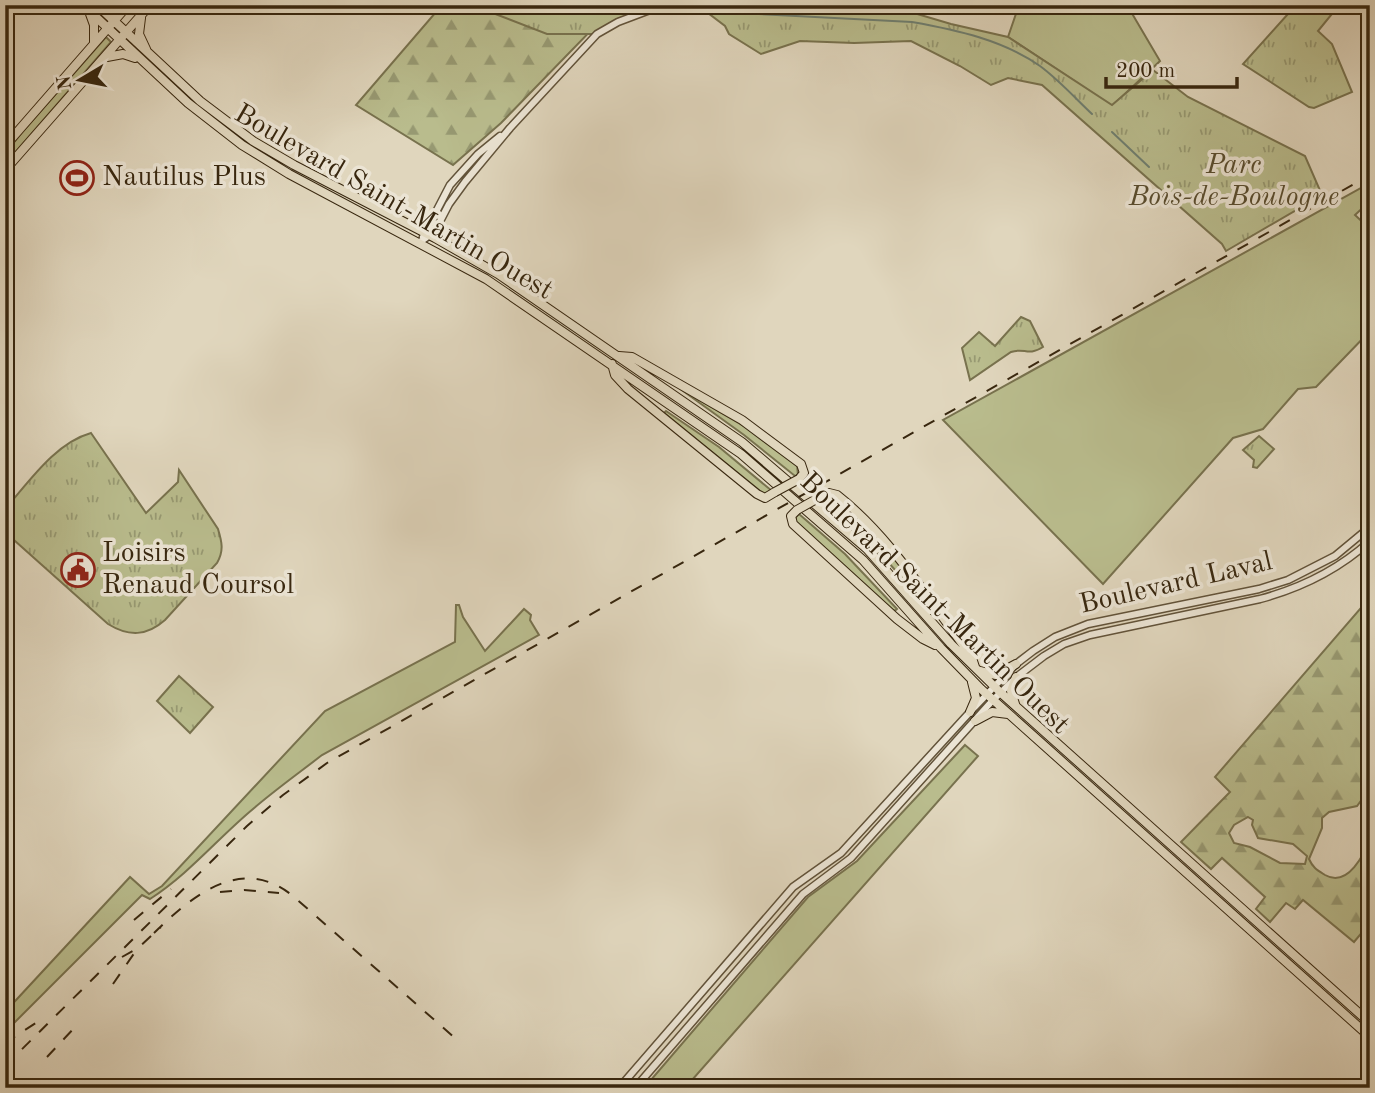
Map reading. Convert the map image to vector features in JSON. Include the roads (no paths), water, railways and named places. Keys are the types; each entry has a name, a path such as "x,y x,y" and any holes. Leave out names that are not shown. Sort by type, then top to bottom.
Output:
{"main road":[{"name":"Boulevard Saint-Martin Ouest","path":"97,5 200,101 259,145 498,274 730,433 766,461 854,537 997,690 1370,1023"},
{"path":"5,146 128,5"},
{"path":"5,170 150,5"},
{"name":"Boulevard Saint-Martin Ouest","path":"86,8 205,118 250,151 486,279 753,464 857,554 941,648 990,697 1369,1035"},
{"path":"86,8 95,27 94,44"},
{"path":"142,15 139,34 148,54"},
{"path":"105,57 123,54 141,60"},
{"path":"611,364 621,382 760,496 766,497 799,479 803,474 803,467 738,417 632,357 617,356"},
{"path":"941,648 918,636 793,524 791,516 820,497 834,493 890,547 971,655 976,670 996,675 1016,664"},
{"path":"910,597 918,590 918,584"},
{"path":"894,614 901,612 904,605"},
{"path":"1016,677 1011,692 1016,707"},
{"path":"970,712 976,698 971,679"},
{"path":"975,721 992,712 1010,715"}],"street":[{"path":"420,242 427,234 450,185 461,171 510,128 597,34 618,22 663,5"},
{"name":"Boulevard Laval","path":"990,697 1016,664 1046,642 1082,626 1259,589 1288,580 1330,559 1370,527"},
{"name":"Boulevard Laval","path":"997,690 1048,653 1086,636 1287,591 1333,569 1370,541"},
{"path":"619,1088 793,887 841,853 901,784 970,712 990,697"},
{"path":"635,1088 803,894 851,858 975,721 990,697"},
{"path":"901,784 907,788 904,798"}],"waterway":[{"path":"730,5 738,13 912,22 979,37 1011,49 1040,66 1092,114"},
{"path":"1112,132 1149,167"}],"railway":[{"path":"5,1066 247,826 327,763 1370,175"},
{"path":"154,933 184,906 218,885 236,879 255,879 274,884 293,896 455,1038"},
{"path":"134,920 171,889"},
{"path":"220,892 244,890 279,893"},
{"path":"122,957 138,948 161,927"},
{"path":"113,984 135,952"},
{"path":"5,1043 42,1019"},
{"path":"47,1057 76,1026"}],"place":[{"name":"Nautilus Plus","path":"77,178"},
{"name":"Loisirs Renaud Coursol","path":"78,570"}],"park label":[{"name":"Parc Bois-de-Boulogne","path":"1234,182"}]}
